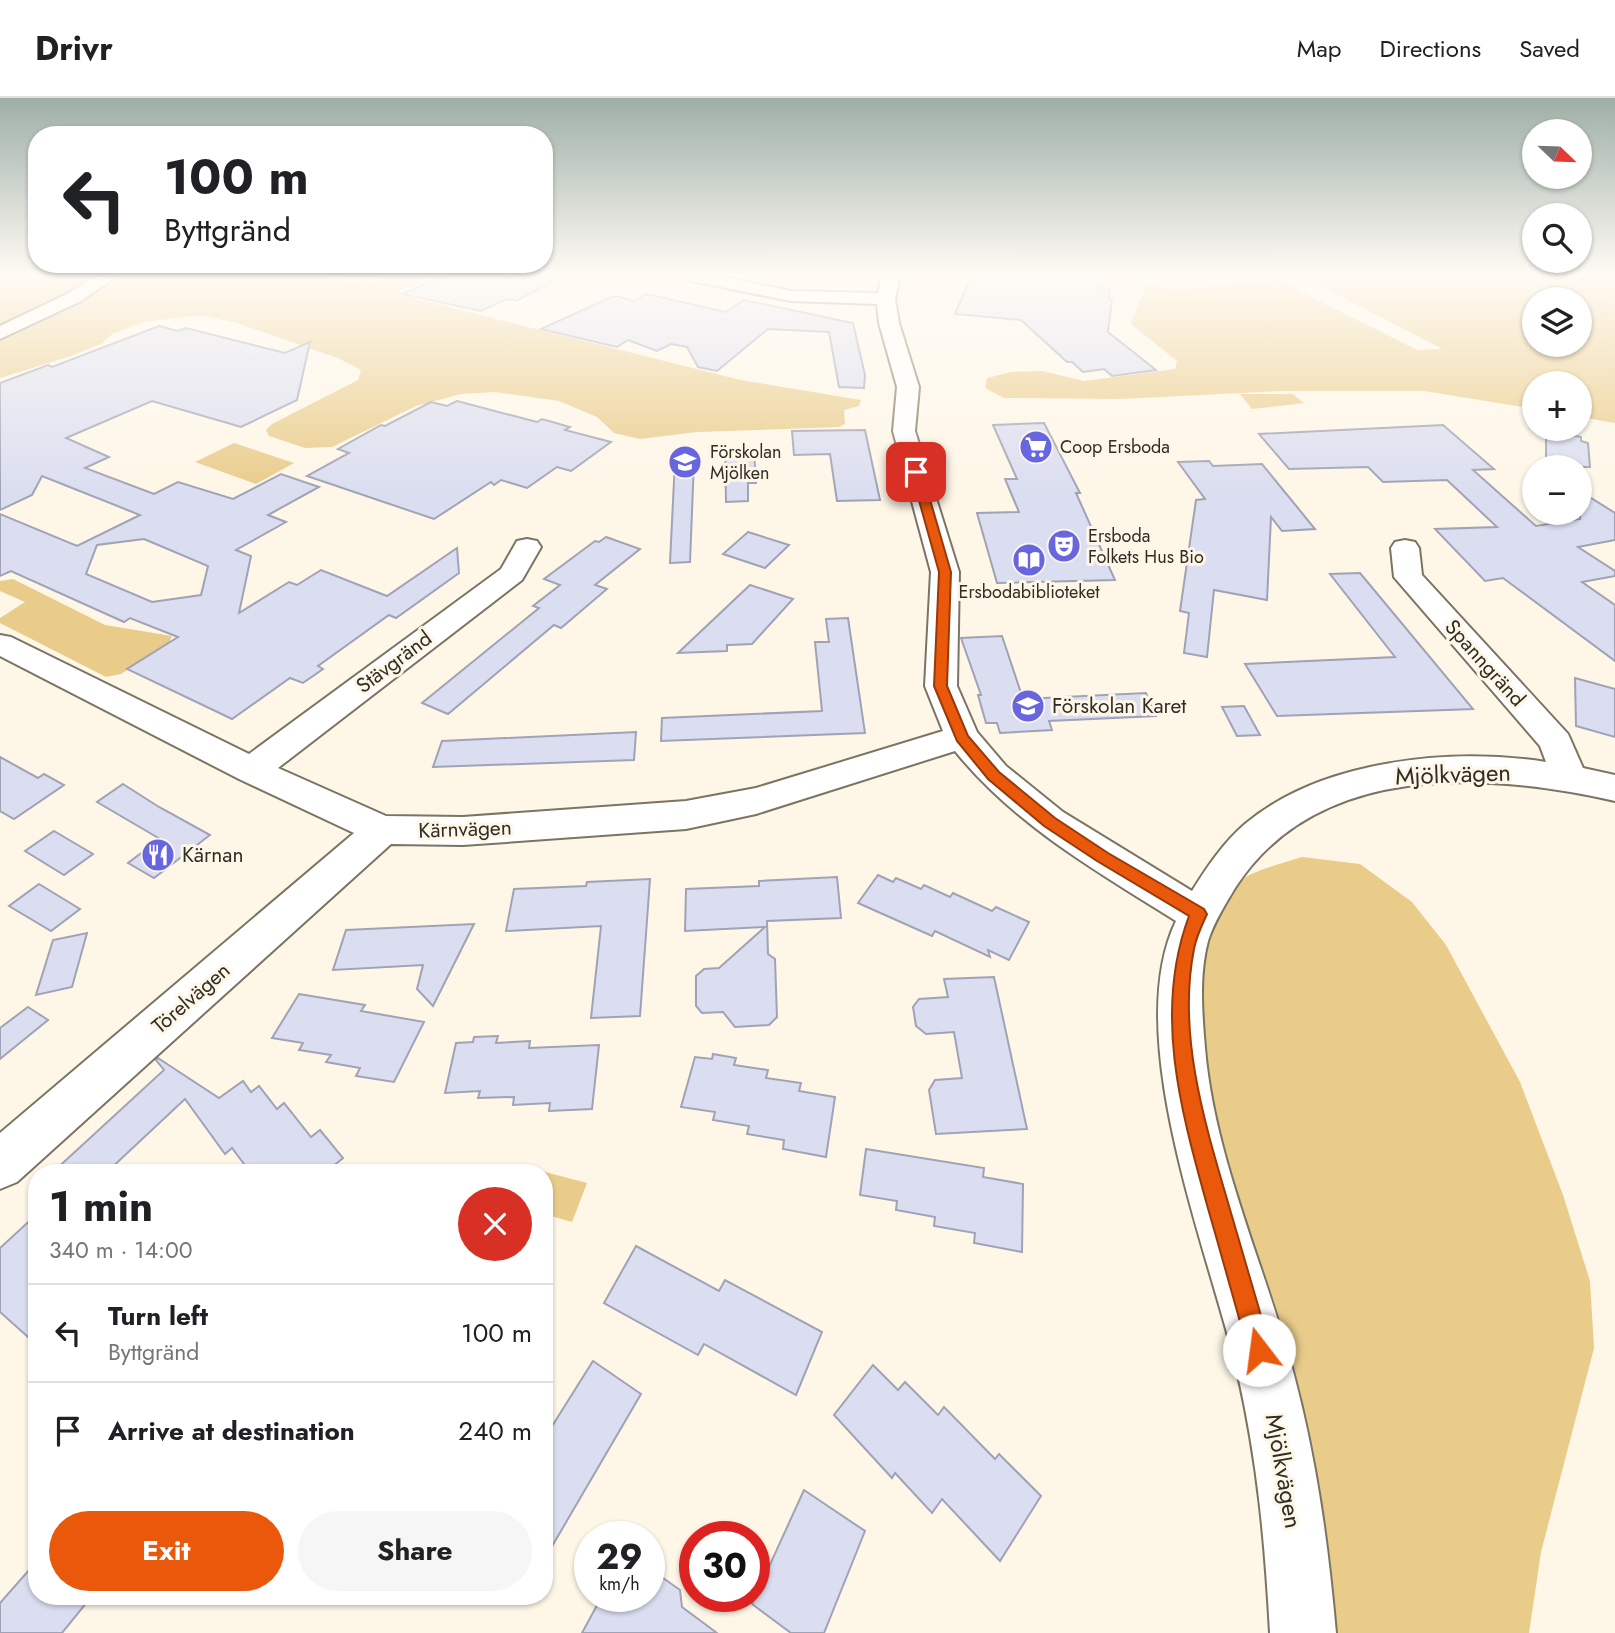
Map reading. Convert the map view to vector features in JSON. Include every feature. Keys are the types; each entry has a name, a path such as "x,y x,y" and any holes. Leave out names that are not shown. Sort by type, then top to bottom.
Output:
{"street":[{"path":"896,348 908,387 904,431 945,572 941,686 962,737 994,775 1050,822 1198,914"},
{"name":"Stävgränd","path":"251,770 512,574 527,547"},
{"name":"Spanngränd","path":"1405,548 1408,577 1556,742 1569,777"},
{"name":"Kärnvägen","path":"0,644 251,770 382,830 463,831 686,816 756,801 962,737"},
{"name":"Mjölkvägen","path":"1303,1633 1295,1520 1266,1374 1194,1122 1183,1053 1180,999 1186,948 1198,914 1237,853 1268,825 1333,791 1372,778 1426,770 1501,771 1569,777 1615,788"},
{"name":"Törelvägen","path":"0,1165 382,830"}],"shaded area":[{"path":"0,348 92,348 71,356 0,378"},
{"path":"307,348 611,348 741,380 861,400 859,406 844,410 845,424 839,427 697,432 640,439 614,433 597,417 559,401 495,392 461,394 416,406 332,447 305,448 269,436 266,430 272,424 358,380 361,370"},
{"path":"1160,348 1412,348 1417,350 1522,348 1522,357 1592,357 1592,348 1615,348 1615,423 1592,419 1592,371 1522,371 1522,407 1424,391 1280,391 1120,399 1004,398 985,388 987,378 1011,372 1043,371 1084,381 1175,369 1177,361"},
{"path":"1240,394 1293,394 1304,403 1252,409"},
{"path":"234,443 294,463 256,484 195,462"},
{"path":"13,579 105,625 172,636 169,643 121,674 106,677 0,623 0,618 25,602 0,591 0,581"},
{"path":"1302,857 1360,864 1412,902 1446,945 1520,1082 1563,1195 1590,1281 1594,1348 1541,1552 1529,1633 1320,1633 1199,1058 1202,969 1212,925 1221,905 1233,887 1246,877"},
{"path":"553,1174 587,1183 572,1222 553,1217"}],"building":[{"path":"103,348 264,348 285,353 297,348 309,348 297,400 241,427 152,401 66,438 109,457 85,468 154,494 178,482 233,499 281,474 319,487 268,515 286,522 236,550 251,556 239,613 289,582 297,585 321,570 387,596 457,548 459,573 396,618 389,615 318,666 323,669 303,683 290,678 232,719 127,669 178,637 130,618 124,622 11,571 0,576 0,514 77,546 140,515 42,476 32,495 0,510 0,383 48,365 52,367","holes":["144,539 208,566 201,595 152,602 86,574 97,545"]},
{"path":"687,348 745,348 717,371 698,367"},
{"path":"832,348 859,348 865,375 864,388 839,387"},
{"path":"1051,348 1128,348 1156,370 1112,376 1104,369 1083,372 1072,362 1067,362"},
{"path":"457,401 537,422 542,419 570,427 565,430 611,442 571,471 557,467 527,488 501,480 494,485 491,482 434,519 307,476 349,453 338,449 381,425 385,426 431,402 447,406"},
{"path":"1044,423 1080,493 1076,493 1115,580 997,583 977,513 1019,512 1005,479 1017,479 993,425"},
{"path":"1443,425 1494,469 1473,470 1522,514 1522,525 1592,525 1592,499 1615,513 1615,540 1578,547 1615,571 1615,576 1582,582 1615,605 1615,661 1503,578 1485,581 1435,529 1497,527 1447,480 1383,482 1368,467 1289,469 1259,434"},
{"path":"865,430 880,500 837,501 830,454 794,455 792,431"},
{"path":"1546,441 1588,443 1589,455 1546,455"},
{"path":"754,449 756,483 748,483 748,501 726,502 725,450"},
{"path":"675,460 694,461 690,562 670,563"},
{"path":"1209,461 1213,466 1262,464 1315,529 1282,531 1271,517 1267,600 1214,590 1207,657 1184,653 1189,613 1180,611 1196,500 1205,499 1178,462"},
{"path":"748,532 789,545 765,568 723,554"},
{"path":"606,537 640,549 595,585 607,589 561,628 554,625 448,714 422,703 539,608 533,606 560,585 544,579 595,541 599,542"},
{"path":"1360,573 1473,709 1277,716 1245,664 1395,657 1330,574"},
{"path":"750,585 793,599 752,644 727,645 727,651 678,653"},
{"path":"848,618 865,733 661,741 662,718 822,711 815,642 829,642 826,619"},
{"path":"1002,636 1023,699 1146,693 1156,716 1049,721 1052,730 1000,733 997,723 986,723 978,695 981,695 961,638"},
{"path":"1575,678 1615,689 1615,737 1576,726"},
{"path":"1244,706 1260,735 1237,736 1222,707"},
{"path":"636,732 634,760 433,767 442,741"},
{"path":"0,757 38,778 44,774 64,785 14,819 0,811"},
{"path":"123,784 210,835 154,878 128,863 160,839 97,802"},
{"path":"54,831 93,854 64,875 25,851"},
{"path":"878,875 893,882 896,878 921,889 924,885 950,897 953,893 992,911 996,907 1029,922 1009,960 988,950 990,957 935,931 932,936 858,903"},
{"path":"837,877 841,918 767,921 768,954 775,959 777,1017 769,1025 735,1027 723,1012 702,1013 696,1006 696,976 704,969 719,968 765,927 685,931 686,889 759,886 759,881"},
{"path":"650,879 640,1016 591,1018 601,926 506,931 514,889 586,886 587,882"},
{"path":"39,884 80,909 51,931 9,906"},
{"path":"474,924 433,1006 417,989 423,965 333,970 346,930"},
{"path":"87,933 72,987 36,995 53,940"},
{"path":"994,977 1027,1129 936,1134 929,1090 935,1080 962,1078 954,1032 926,1034 916,1026 913,1007 919,999 948,997 944,979"},
{"path":"299,994 365,1005 361,1011 424,1022 394,1082 356,1076 360,1068 326,1062 331,1055 299,1050 303,1043 272,1038"},
{"path":"28,1007 48,1020 0,1059 0,1028"},
{"path":"498,1036 496,1043 530,1041 529,1048 599,1045 592,1109 549,1111 550,1103 513,1105 514,1097 478,1098 480,1091 445,1093 456,1043 473,1042 474,1037"},
{"path":"713,1054 736,1058 734,1065 768,1070 766,1078 801,1083 799,1091 835,1097 826,1157 783,1149 784,1140 747,1134 749,1126 713,1120 715,1112 681,1107 695,1057 712,1059"},
{"path":"158,1058 219,1098 243,1081 251,1092 259,1086 277,1109 284,1103 311,1137 320,1130 343,1158 336,1164 244,1164 232,1148 225,1154 185,1099 116,1164 62,1164 164,1070 156,1060"},
{"path":"866,1149 984,1168 983,1177 1023,1184 1022,1252 974,1243 975,1233 934,1226 935,1217 896,1210 897,1201 860,1195"},
{"path":"28,1222 28,1337 0,1312 0,1248"},
{"path":"636,1246 719,1291 725,1280 822,1332 796,1395 704,1344 698,1355 604,1303"},
{"path":"593,1361 641,1394 553,1545 553,1425"},
{"path":"873,1365 898,1390 905,1382 938,1415 944,1407 995,1459 999,1454 1041,1496 1000,1561 942,1499 932,1513 895,1473 892,1478 834,1415"},
{"path":"804,1490 865,1531 824,1633 791,1633 763,1612 770,1612 770,1565"},
{"path":"28,1571 28,1605 85,1605 62,1633 0,1633 0,1603"},
{"path":"665,1579 679,1589 679,1612 689,1612 717,1633 582,1633 593,1612 665,1612"}],"place":[{"name":"Coop Ersboda","path":"1036,447"},
{"name":"Förskolan Mjölken","path":"685,462"},
{"name":"Ersboda Folkets Hus Bio","path":"1064,546"},
{"name":"Ersbodabiblioteket","path":"1029,560"},
{"name":"Förskolan Karet","path":"1028,706"},
{"name":"Kärnan","path":"158,855"}],"route":[{"path":"916,472 945,572 946,608 940,650 941,686 962,737 1008,789 1050,822 1198,914 1186,948 1180,999 1183,1053 1194,1122 1259,1350"}]}
